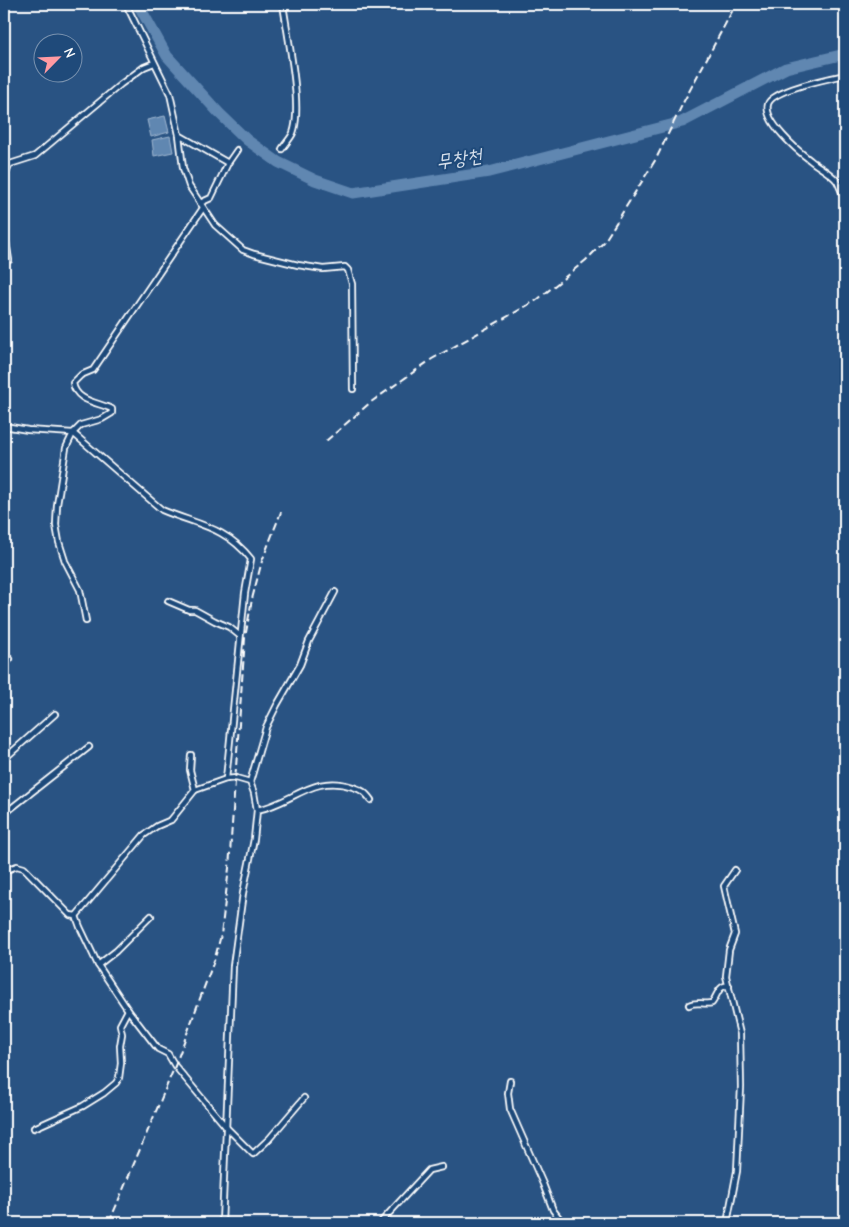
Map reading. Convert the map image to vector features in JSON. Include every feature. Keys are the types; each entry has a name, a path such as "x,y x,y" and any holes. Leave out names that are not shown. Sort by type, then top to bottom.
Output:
{"street":[{"path":"126,4 170,94 179,135 183,168 189,186 215,226 243,250 254,254 298,265 323,268 345,267 348,270 352,284 352,388"},
{"path":"282,149 293,134 296,118 296,97 283,4"},
{"path":"4,177 10,164 35,156 121,84 154,63"},
{"path":"845,75 796,87 771,99 768,104 768,110 773,123 787,140 811,162 830,174 837,182 845,198"},
{"path":"179,135 228,163"},
{"path":"86,621 80,590 65,561 56,526 57,505 66,448 73,433 81,425 102,419 112,410 92,403 80,396 73,382 81,375 94,370 201,206 210,198 237,150"},
{"path":"4,229 9,260"},
{"path":"4,426 28,430 73,433 162,510 208,526 225,535 251,559 244,593 226,779"},
{"path":"222,1223 233,966 243,892 254,839 256,810 254,792 250,782 266,727 300,665 309,641 335,592"},
{"path":"168,601 189,610 195,610 215,622 230,627 240,636"},
{"path":"4,666 10,659"},
{"path":"4,759 55,714"},
{"path":"4,816 9,810 90,747"},
{"path":"191,755 190,770 195,790"},
{"path":"76,916 144,835 157,826 171,820 195,790 226,779 236,778 250,782"},
{"path":"256,810 268,808 312,786 322,784 348,785 365,791 371,800"},
{"path":"4,871 17,866 24,868 70,915 76,916"},
{"path":"727,1223 737,1171 741,1087 740,1034 726,976 729,950 735,934 724,886 735,870"},
{"path":"76,916 98,965 128,1010 158,1049 168,1054 175,1066 227,1128 253,1154 269,1139 304,1098"},
{"path":"98,965 116,951 151,916"},
{"path":"689,1005 692,1003 712,1003 721,987 724,985 729,986"},
{"path":"34,1128 83,1106 104,1094 116,1083 119,1078 121,1063 120,1046 122,1034 120,1024 128,1010"},
{"path":"510,1081 508,1093 510,1109 553,1210 563,1223"},
{"path":"380,1223 428,1170 442,1167"}],"water":[{"path":"165,116 169,132 151,137 147,120"},
{"path":"170,136 173,152 154,156 152,140"}],"waterway":[{"name":"무창천","path":"138,4 167,56 219,113 247,140 278,162 315,180 353,193 489,172 682,122 786,68 845,54"}],"railway":[{"path":"326,441 371,402 432,359 537,300 586,260 604,242 656,159 684,101 736,4"},
{"path":"109,1223 175,1066 215,958 221,935 229,868 245,638 252,599 262,561 281,512"}]}
